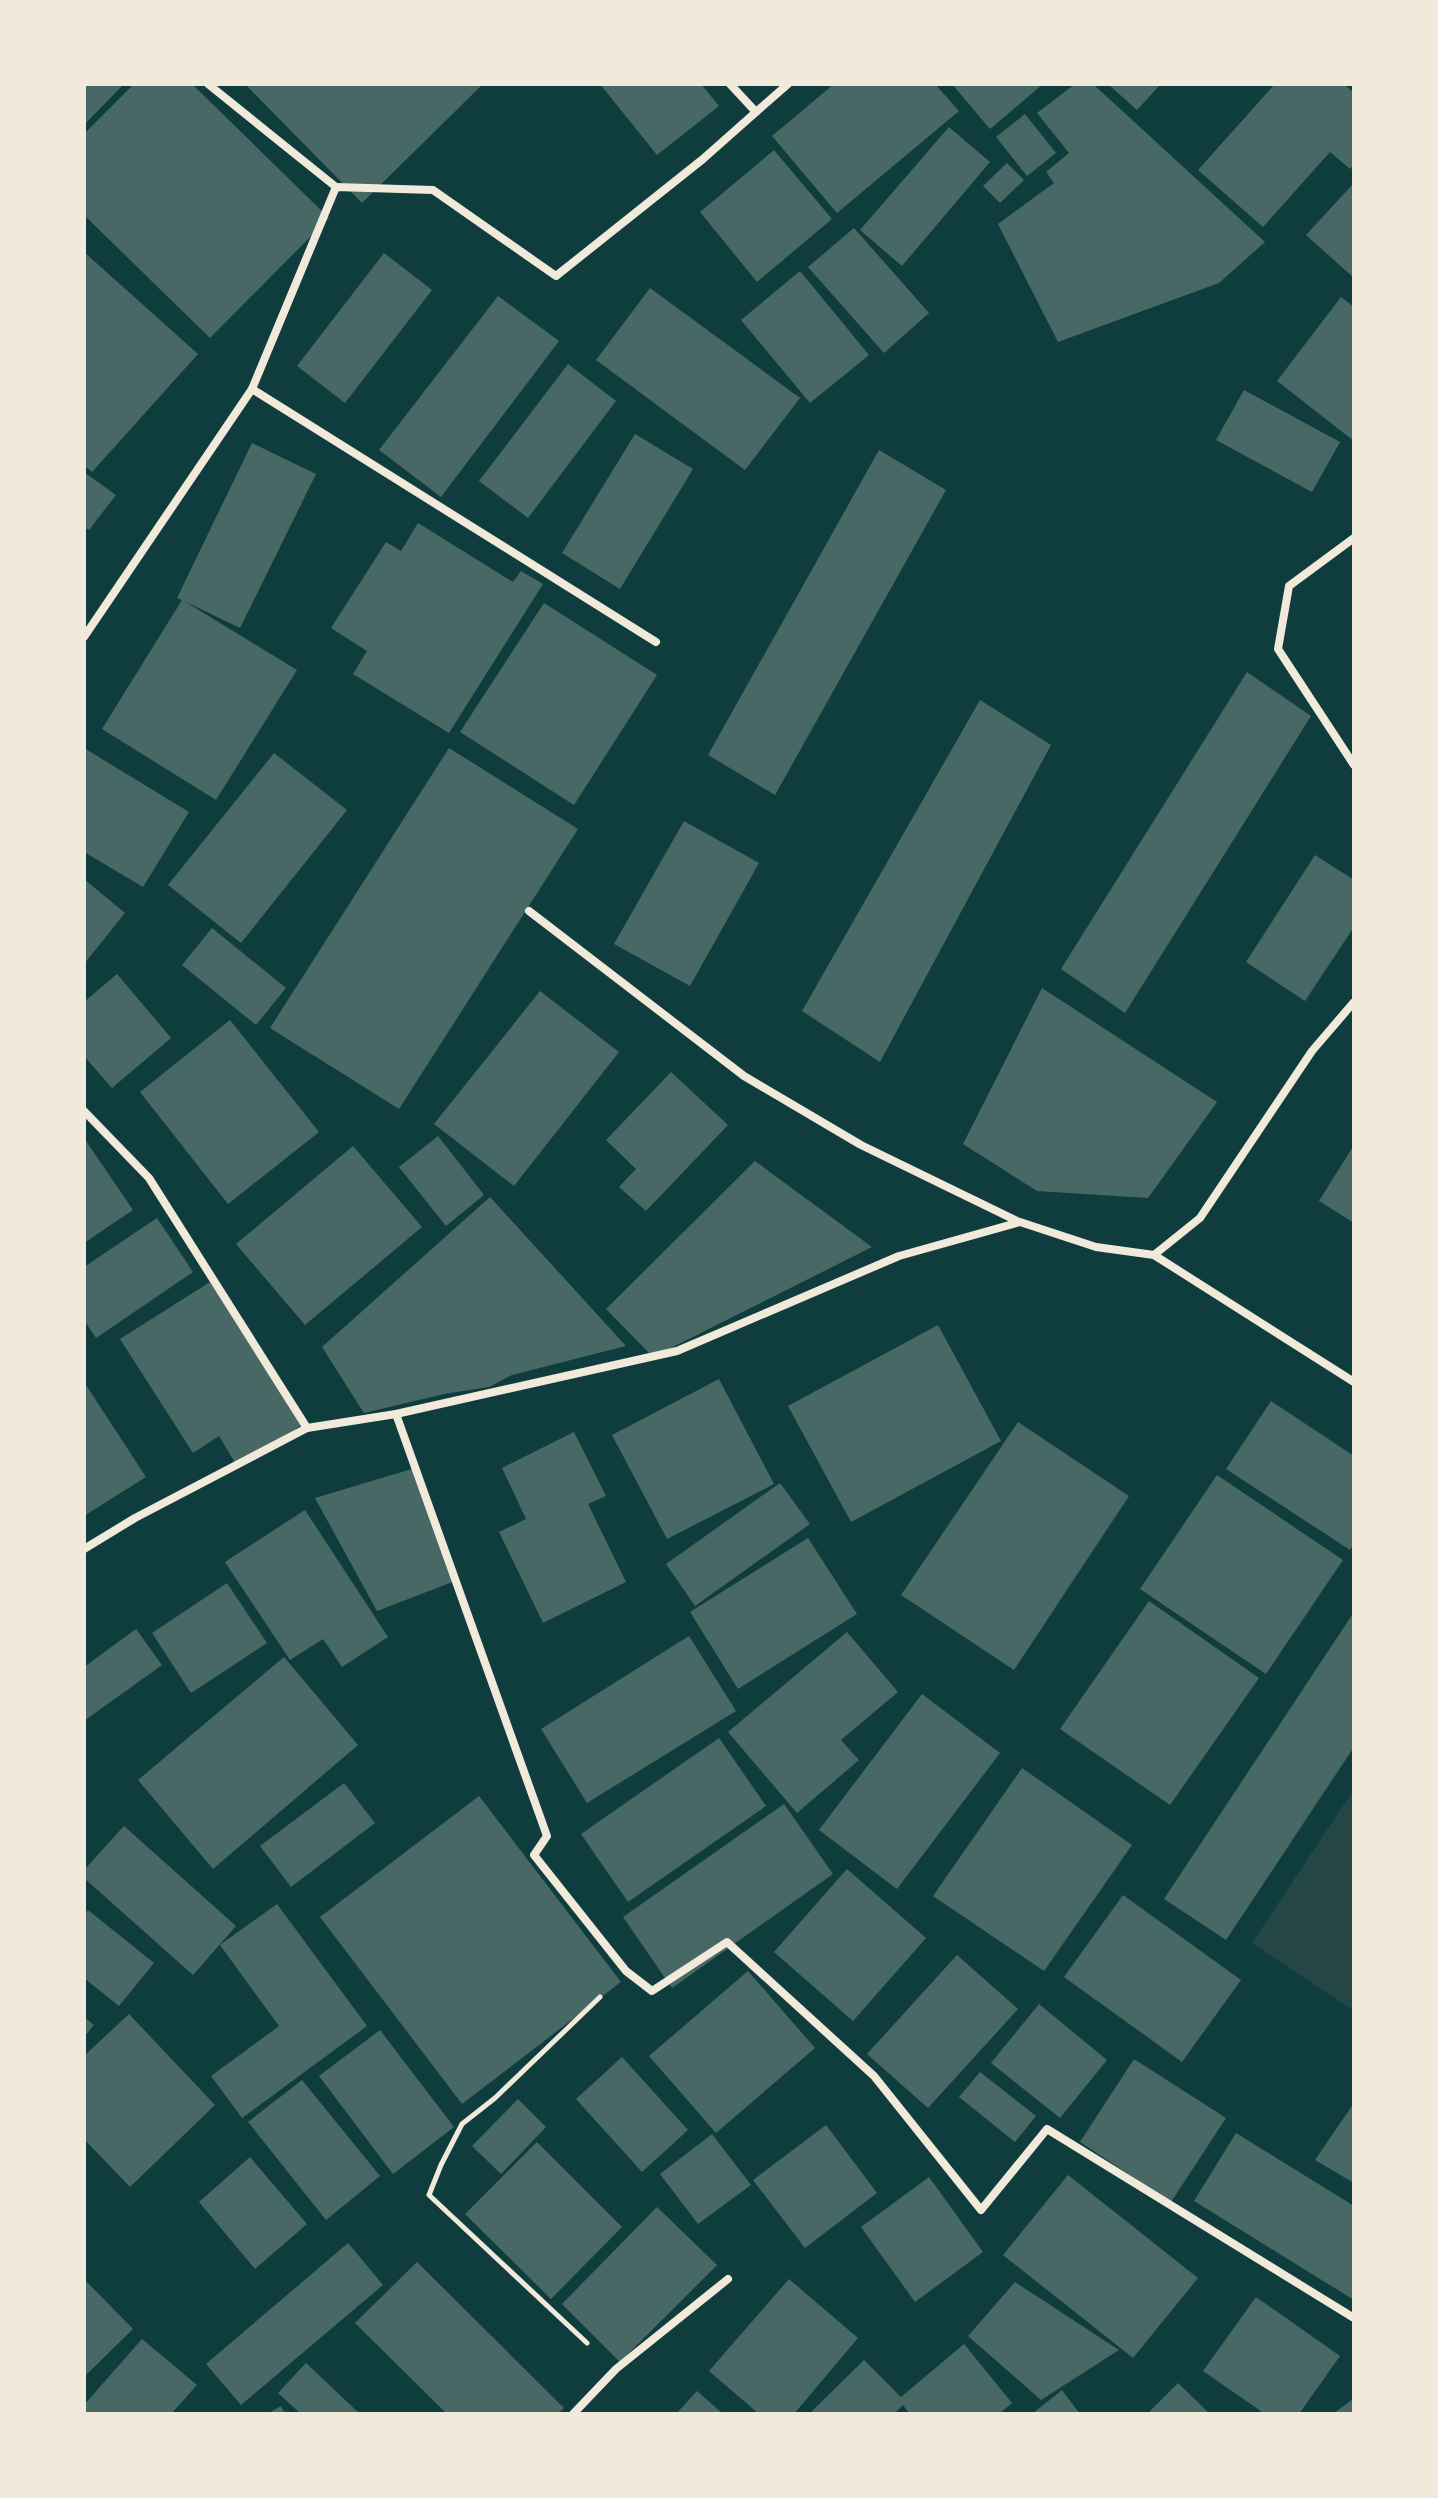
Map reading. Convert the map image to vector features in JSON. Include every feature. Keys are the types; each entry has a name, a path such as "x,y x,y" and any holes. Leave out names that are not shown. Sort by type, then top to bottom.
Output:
{"street":[{"path":"208,84 336,187 433,190 556,276 703,159 788,84"},
{"path":"730,84 756,112"},
{"path":"84,637 252,389 336,187"},
{"path":"252,389 656,642"},
{"path":"1354,538 1289,586 1278,649 1354,765"},
{"path":"529,911 744,1076 861,1145 1020,1222 1096,1247 1154,1255 1354,1382"},
{"path":"1154,1255 1200,1218 1312,1051 1354,1002"},
{"path":"84,1111 149,1178 307,1428"},
{"path":"84,1549 135,1518 307,1428 396,1414 677,1351 899,1256 1020,1222"},
{"path":"396,1414 547,1836 534,1855 626,1971 652,1991 727,1942 874,2076 981,2210 1047,2129 1354,2318"},
{"path":"573,2414 616,2369 728,2279"}],"path":[{"path":"616,2369 429,2195 462,2124 495,2098 626,1971"}],"shaded area":[{"path":"1354,1789 1354,2011 1252,1943"}],"building":[{"path":"84,84 124,84 84,125"},
{"path":"134,84 192,84 329,218 210,338 84,215 84,134"},
{"path":"245,84 483,84 362,203"},
{"path":"600,84 701,84 719,106 657,155"},
{"path":"834,84 935,84 959,111 837,213 772,136"},
{"path":"952,84 1043,84 990,129"},
{"path":"1075,84 1093,84 1265,242 1219,283 1058,342 998,224 1054,183 1046,172 1069,153 1037,113"},
{"path":"1108,84 1161,84 1137,110"},
{"path":"1275,84 1344,84 1354,93 1354,164 1350,169 1330,152 1263,227 1198,170"},
{"path":"1025,114 1056,153 1027,176 996,137"},
{"path":"949,127 990,162 902,266 860,230"},
{"path":"774,150 832,219 757,282 700,212"},
{"path":"1007,163 1024,180 1000,203 983,186"},
{"path":"1354,183 1354,278 1306,235"},
{"path":"854,228 929,313 884,353 808,267"},
{"path":"84,252 198,354 92,472 84,465"},
{"path":"384,253 432,290 345,403 297,366"},
{"path":"800,271 869,355 810,403 741,320"},
{"path":"650,288 800,398 745,470 596,360"},
{"path":"498,296 559,341 441,497 379,450"},
{"path":"1341,297 1354,307 1354,441 1277,381"},
{"path":"568,364 616,401 528,518 479,481"},
{"path":"1244,390 1340,442 1312,492 1216,440"},
{"path":"635,434 693,469 620,589 562,553"},
{"path":"252,443 316,474 240,628 184,601 297,670 216,800 102,729 182,600 177,598"},
{"path":"879,450 946,490 775,795 708,755"},
{"path":"84,472 116,495 89,530 84,527"},
{"path":"418,523 513,582 521,571 543,584 449,733 353,674 367,651 331,628 386,542 401,551"},
{"path":"544,603 657,675 574,805 460,732"},
{"path":"1247,672 1311,716 1125,1013 1061,969"},
{"path":"980,700 1051,745 880,1062 802,1011"},
{"path":"84,748 189,812 143,887 84,852"},
{"path":"449,748 578,829 399,1109 270,1028"},
{"path":"274,753 347,810 241,943 168,885"},
{"path":"684,821 759,863 690,986 614,944"},
{"path":"1315,855 1354,880 1354,927 1305,1001 1246,962"},
{"path":"84,879 125,913 84,964"},
{"path":"212,928 286,988 256,1025 182,965"},
{"path":"117,974 171,1038 112,1088 84,1056 84,1002"},
{"path":"1042,988 1217,1102 1148,1198 1037,1191 963,1144"},
{"path":"540,991 619,1052 514,1186 434,1124"},
{"path":"230,1020 319,1132 228,1204 140,1092"},
{"path":"671,1072 728,1125 646,1211 619,1187 636,1169 606,1140"},
{"path":"438,1136 484,1195 446,1226 399,1167"},
{"path":"84,1138 133,1210 84,1243"},
{"path":"1354,1145 1354,1223 1319,1201"},
{"path":"353,1146 422,1227 305,1325 236,1244"},
{"path":"755,1161 872,1247 653,1357 606,1309"},
{"path":"490,1197 626,1346 512,1375 489,1387 364,1413 322,1347"},
{"path":"157,1218 193,1272 96,1338 84,1320 84,1267"},
{"path":"210,1282 302,1425 237,1466 219,1436 193,1453 120,1339"},
{"path":"938,1325 1001,1441 851,1522 788,1406"},
{"path":"719,1379 774,1484 667,1539 612,1435"},
{"path":"84,1382 146,1477 84,1516"},
{"path":"1271,1401 1354,1456 1354,1544 1350,1550 1226,1469"},
{"path":"1018,1422 1129,1496 1014,1670 901,1595"},
{"path":"574,1432 606,1496 588,1504 626,1582 543,1623 499,1532 526,1519 502,1468"},
{"path":"415,1468 455,1581 377,1611 315,1498"},
{"path":"1217,1475 1343,1560 1266,1674 1140,1589"},
{"path":"780,1483 810,1524 695,1606 666,1564"},
{"path":"305,1510 388,1637 342,1667 323,1639 290,1660 225,1562"},
{"path":"808,1538 857,1614 738,1689 690,1612"},
{"path":"227,1583 267,1643 191,1693 152,1633"},
{"path":"1149,1601 1259,1678 1170,1805 1060,1729"},
{"path":"1354,1612 1354,1747 1226,1940 1164,1899"},
{"path":"136,1629 162,1665 84,1721 84,1667"},
{"path":"847,1632 898,1692 841,1740 859,1760 797,1813 728,1732"},
{"path":"689,1636 736,1711 587,1803 541,1729"},
{"path":"284,1657 358,1745 213,1869 138,1780"},
{"path":"922,1694 1000,1753 897,1889 819,1830"},
{"path":"719,1738 766,1806 628,1902 581,1834"},
{"path":"1022,1768 1132,1845 1044,1971 933,1896"},
{"path":"344,1783 375,1823 291,1887 260,1846"},
{"path":"479,1796 621,1982 462,2104 320,1917"},
{"path":"784,1804 833,1874 672,1988 623,1917"},
{"path":"124,1826 236,1926 193,1975 84,1878 84,1870"},
{"path":"847,1869 926,1938 853,2021 774,1952"},
{"path":"1123,1895 1241,1980 1182,2062 1064,1977"},
{"path":"277,1904 367,2026 242,2118 211,2076 279,2026 220,1945"},
{"path":"88,1910 154,1963 119,2006 84,1978 84,1915"},
{"path":"957,1955 1018,2009 928,2108 867,2054"},
{"path":"748,1971 815,2048 716,2133 649,2056"},
{"path":"1039,2004 1107,2060 1060,2118 991,2063"},
{"path":"129,2014 215,2105 130,2187 84,2139 84,2056"},
{"path":"84,2017 94,2025 84,2037"},
{"path":"380,2030 454,2127 393,2174 319,2076"},
{"path":"622,2057 688,2130 642,2172 576,2099"},
{"path":"1134,2059 1226,2118 1171,2202 1080,2142"},
{"path":"980,2072 1036,2116 1015,2142 959,2097"},
{"path":"302,2080 380,2176 326,2220 248,2122"},
{"path":"518,2099 546,2127 501,2174 472,2146"},
{"path":"1354,2103 1354,2183 1315,2160"},
{"path":"826,2125 877,2193 805,2248 753,2180"},
{"path":"1236,2133 1354,2206 1354,2300 1194,2201"},
{"path":"712,2134 751,2185 698,2224 660,2174"},
{"path":"537,2142 622,2227 551,2299 465,2214"},
{"path":"250,2157 307,2224 255,2269 199,2202"},
{"path":"1068,2175 1198,2278 1133,2358 1003,2255"},
{"path":"929,2177 983,2252 915,2302 861,2227"},
{"path":"657,2207 717,2265 620,2362 562,2304"},
{"path":"348,2243 383,2285 241,2405 206,2364"},
{"path":"417,2262 564,2408 558,2414 447,2414 355,2323"},
{"path":"84,2279 133,2329 84,2377"},
{"path":"789,2279 858,2338 794,2414 759,2414 709,2371"},
{"path":"1015,2282 1119,2350 1041,2400 968,2336"},
{"path":"1256,2297 1340,2356 1299,2414 1265,2414 1203,2371"},
{"path":"142,2339 197,2385 171,2414 84,2414 84,2405"},
{"path":"964,2344 1012,2403 999,2414 910,2414 903,2405 894,2414 809,2414 864,2360 901,2397"},
{"path":"306,2363 360,2414 301,2414 278,2393"},
{"path":"1178,2383 1210,2414 1147,2414"},
{"path":"1062,2390 1080,2414 1032,2414"},
{"path":"697,2391 723,2414 676,2414"},
{"path":"1353,2399 1354,2414 1333,2414"},
{"path":"281,2406 285,2414 267,2414"}]}
